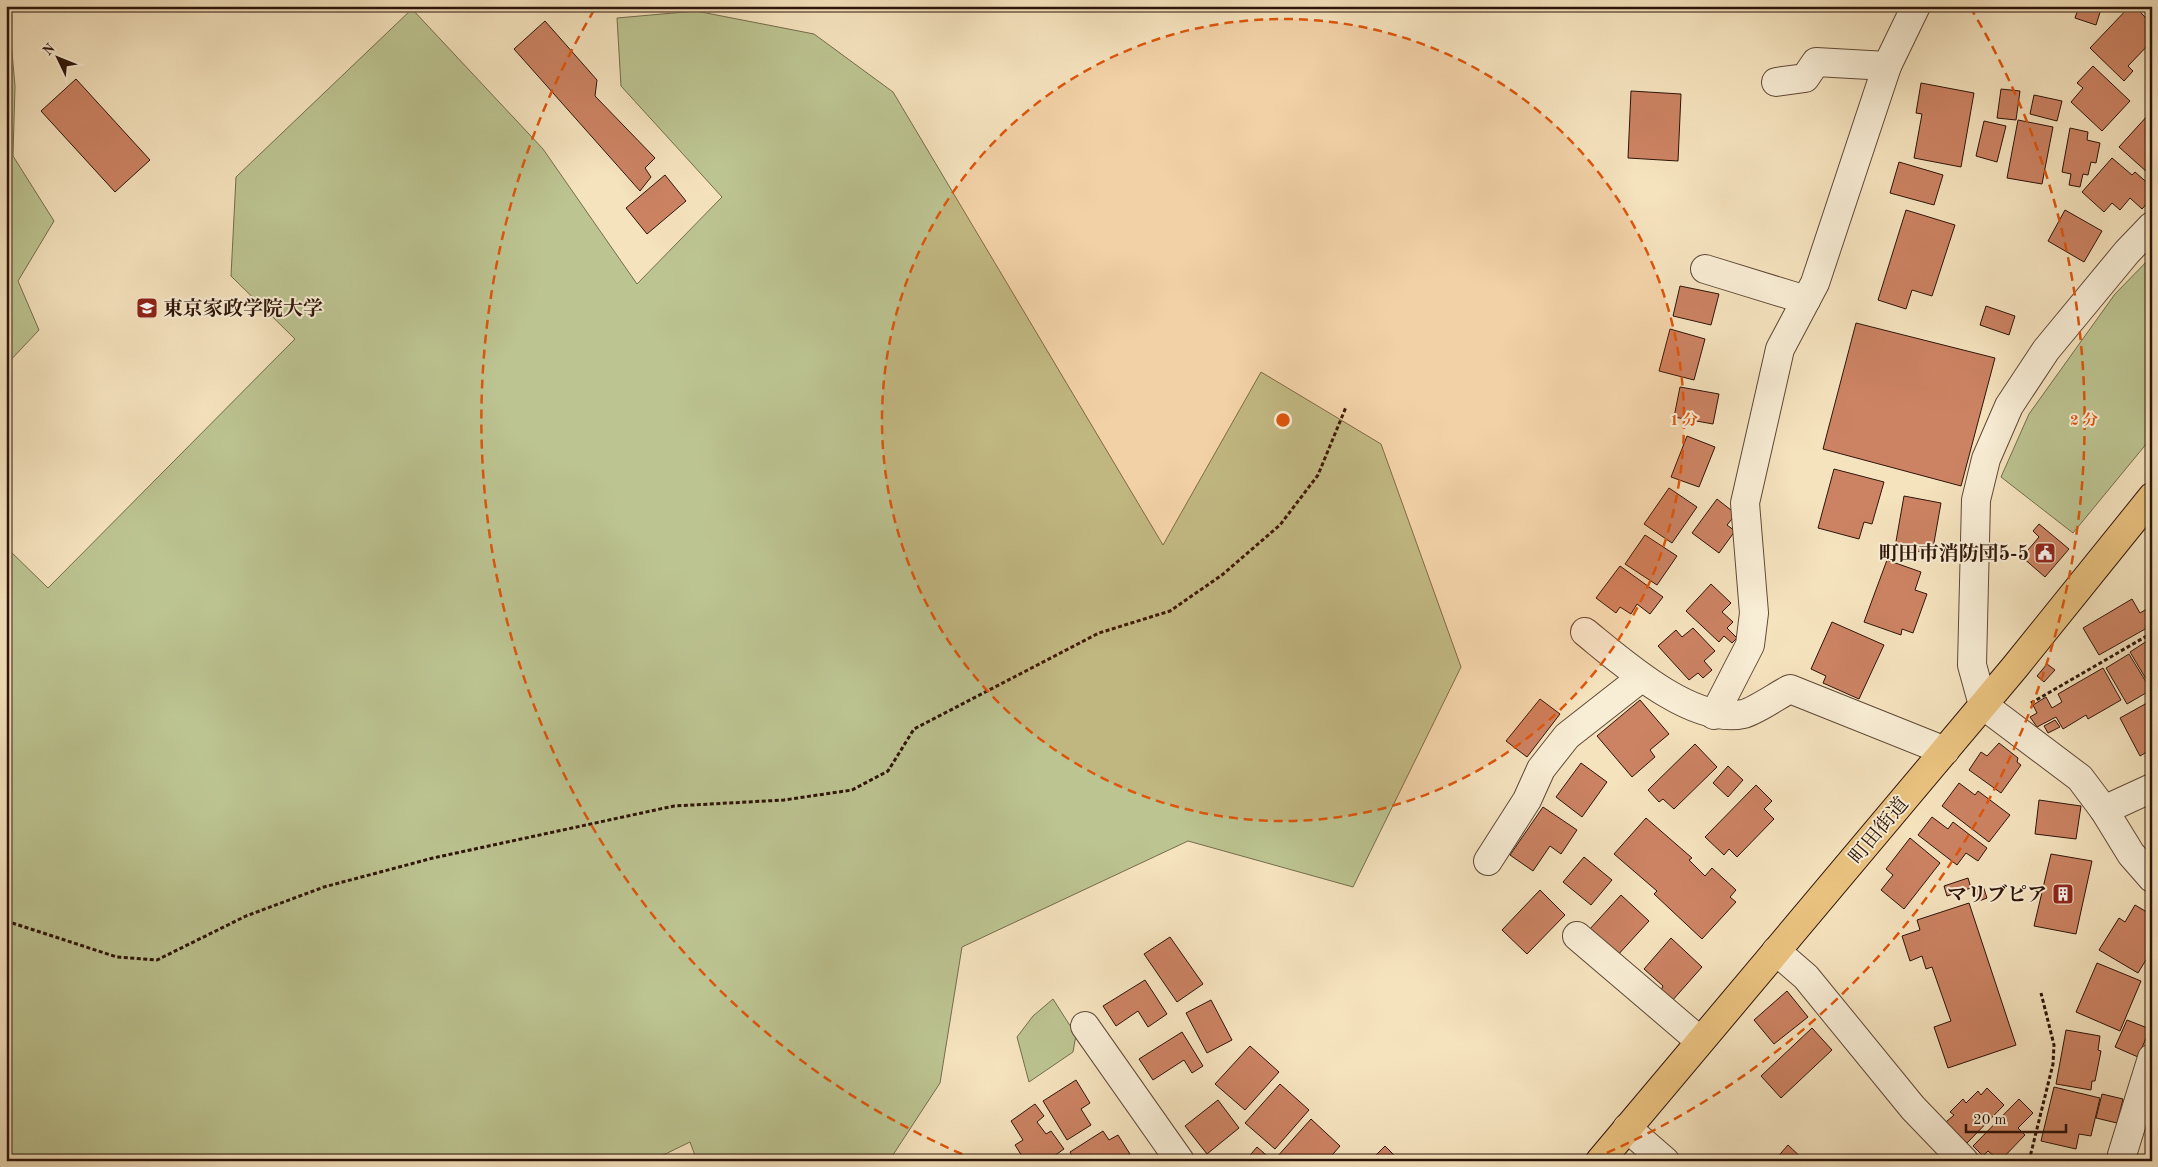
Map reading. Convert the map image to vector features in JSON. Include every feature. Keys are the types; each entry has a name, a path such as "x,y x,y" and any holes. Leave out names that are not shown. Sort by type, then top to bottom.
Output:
{"main road":[{"name":"町田街道","path":"1600,1161 1945,751 2152,497"}],"street":[{"path":"1714,714 1750,645 1754,613 1745,503 1780,349 1815,283 1887,66 1916,6"},
{"path":"1776,82 1805,78 1816,62 1887,66"},
{"path":"2152,226 2127,252 2046,350 2009,406 1986,459 1976,500 1972,665 1983,705 2080,778 2104,810 2131,854 2152,878"},
{"path":"1704,269 1806,300"},
{"path":"1585,632 1642,678 1694,708 1714,714 1744,714 1790,689 1945,751"},
{"path":"1488,861 1527,800 1542,769 1568,736 1642,678"},
{"path":"2104,810 2152,788"},
{"path":"1577,936 1700,1041"},
{"path":"1776,951 1806,977 1912,1108 1964,1161"},
{"path":"1085,1026 1180,1161"},
{"path":"2122,1156 2152,1058"},
{"path":"1627,1128 1665,1161"}],"path":[{"path":"6,921 118,958 157,960 246,916 324,886 433,858 674,806 784,800 852,790 888,771 914,729 1099,633 1170,611 1222,575 1280,525 1313,482 1318,475 1346,407"},
{"path":"2010,726 2033,701 2152,632"},
{"path":"2029,1161 2053,1064 2054,1045 2040,994"}],"green space":[{"path":"6,6 8,6 15,86 13,156 54,221 18,281 39,330 6,365"},
{"path":"412,9 543,149 637,284 722,197 621,86 617,18 696,11 814,34 893,92 1163,545 1261,372 1381,444 1461,667 1353,887 1188,841 962,947 940,1083 889,1161 697,1161 690,1142 651,1161 6,1161 6,547 48,588 295,339 231,276 236,177"},
{"path":"2152,256 2152,437 2073,533 2001,477 2029,414 2115,294"},
{"path":"1053,999 1076,1035 1073,1052 1029,1082 1017,1037 1033,1016"}],"building":[{"path":"2079,6 2102,6 2096,25 2075,18"},
{"path":"2130,6 2134,6 2152,24 2152,41 2128,66 2133,71 2124,81 2090,48"},
{"path":"545,21 597,80 595,96 655,158 645,168 651,177 640,191 514,49"},
{"path":"2093,66 2130,101 2102,131 2071,102 2083,88 2077,83"},
{"path":"76,79 150,160 115,192 41,111"},
{"path":"1921,83 1974,93 1961,167 1914,158 1922,114 1916,113"},
{"path":"2001,89 2020,91 2016,120 1997,118"},
{"path":"1631,91 1681,94 1678,161 1628,158"},
{"path":"2034,95 2062,101 2057,121 2030,114"},
{"path":"2149,114 2152,116 2152,169 2148,173 2119,147"},
{"path":"2018,120 2053,127 2042,184 2007,178"},
{"path":"1984,121 2006,126 1997,162 1976,156"},
{"path":"2070,128 2088,132 2087,140 2100,143 2096,163 2091,162 2088,175 2083,174 2080,187 2069,185 2071,174 2062,172"},
{"path":"2112,158 2132,175 2135,172 2152,187 2152,198 2142,209 2130,198 2120,210 2112,203 2104,212 2082,192"},
{"path":"1899,162 1943,175 1934,205 1890,193"},
{"path":"665,175 686,201 647,234 626,208"},
{"path":"1906,210 1955,225 1932,296 1912,290 1906,309 1878,300"},
{"path":"2065,210 2102,231 2084,262 2048,241"},
{"path":"1680,286 1719,294 1711,325 1673,316"},
{"path":"1986,306 2015,316 2009,335 1980,325"},
{"path":"1856,323 1995,358 1961,486 1823,449"},
{"path":"1670,329 1705,339 1694,380 1659,371"},
{"path":"1680,387 1719,394 1713,424 1674,417"},
{"path":"1687,436 1715,447 1699,487 1671,477"},
{"path":"1834,469 1884,482 1872,524 1864,522 1859,539 1818,528"},
{"path":"1669,488 1697,507 1672,543 1644,524"},
{"path":"1904,496 1941,503 1932,554 1895,547"},
{"path":"1717,499 1736,514 1727,525 1735,531 1719,553 1692,533"},
{"name":"町田市消防団5-5","path":"2039,524 2069,549 2045,577 2022,557 2039,537 2033,531"},
{"path":"1645,535 1677,556 1657,585 1625,564"},
{"path":"1887,560 1921,572 1915,590 1927,594 1913,633 1902,629 1901,635 1864,622"},
{"path":"1620,566 1663,597 1650,614 1637,604 1631,614 1620,607 1616,613 1596,598"},
{"path":"1711,584 1731,603 1722,612 1733,622 1727,628 1737,638 1732,643 1724,636 1719,642 1686,611"},
{"path":"2132,599 2140,613 2152,606 2152,621 2146,625 2147,628 2099,655 2083,628"},
{"path":"1832,622 1884,645 1859,699 1823,683 1826,676 1811,669"},
{"path":"1693,628 1715,651 1704,661 1712,670 1703,678 1698,673 1689,680 1658,646 1676,630 1682,637"},
{"path":"2150,639 2152,642 2152,689 2130,652"},
{"path":"2129,654 2151,690 2127,704 2106,668"},
{"path":"2047,664 2055,670 2044,682 2037,676"},
{"path":"2103,668 2121,700 2088,719 2086,715 2063,729 2056,717 2037,727 2030,717 2037,713 2033,705 2046,697 2052,708 2062,702 2058,694"},
{"path":"1540,699 1560,714 1527,757 1506,741"},
{"path":"1640,700 1669,734 1650,750 1655,757 1632,777 1597,736"},
{"path":"2147,703 2152,712 2152,749 2140,756 2120,718"},
{"path":"2055,720 2060,727 2048,733 2044,726"},
{"path":"1999,743 2018,758 2017,762 2021,765 2001,793 1969,770 1981,752 1987,756"},
{"path":"1695,744 1717,767 1674,809 1663,799 1659,802 1648,790"},
{"path":"1581,763 1607,782 1582,817 1556,797"},
{"path":"1728,766 1743,780 1728,797 1713,783"},
{"path":"1959,783 1975,795 1978,791 2010,815 1989,842 1942,806"},
{"path":"1756,785 1772,801 1764,809 1774,819 1737,857 1729,849 1724,855 1705,837"},
{"path":"2039,800 2081,806 2076,839 2035,834"},
{"path":"1543,807 1577,830 1561,854 1550,846 1533,871 1510,855"},
{"path":"1932,817 1948,829 1953,822 1987,848 1978,861 1966,853 1957,865 1918,835"},
{"path":"1646,818 1692,858 1689,860 1705,876 1712,868 1736,890 1730,897 1736,902 1702,939 1654,894 1657,891 1614,854"},
{"path":"1910,838 1940,863 1904,909 1881,890 1893,875 1886,869"},
{"name":"マリブピア","path":"2051,854 2092,861 2076,934 2034,926"},
{"path":"1584,857 1612,880 1591,905 1563,882"},
{"path":"1968,878 1971,888 1947,896 1944,886"},
{"path":"1983,886 1987,898 1979,901 1975,888"},
{"path":"1540,890 1565,915 1527,954 1502,930"},
{"path":"1621,895 1649,921 1616,957 1588,931"},
{"path":"1969,903 2016,1045 1948,1068 1934,1027 1951,1021 1932,967 1926,969 1922,956 1910,961 1902,936 1920,930 1917,920"},
{"path":"2135,905 2152,915 2152,950 2138,973 2099,950 2119,918 2125,922"},
{"path":"1170,937 1203,984 1177,1002 1144,954"},
{"path":"1671,938 1702,967 1671,1002 1660,992 1663,986 1644,969"},
{"path":"2097,963 2141,981 2120,1031 2076,1012"},
{"path":"1145,980 1167,1014 1148,1027 1138,1011 1116,1026 1103,1006"},
{"path":"1787,991 1808,1017 1774,1044 1754,1020"},
{"path":"1211,1000 1232,1040 1207,1053 1186,1013"},
{"path":"2127,1020 2150,1029 2138,1057 2115,1047"},
{"path":"1812,1028 1832,1050 1781,1098 1761,1076"},
{"path":"2066,1030 2100,1036 2098,1050 2101,1051 2095,1081 2092,1081 2091,1090 2056,1084"},
{"path":"1182,1032 1203,1066 1192,1073 1184,1060 1153,1080 1139,1059"},
{"path":"1250,1046 1279,1072 1245,1110 1215,1084"},
{"path":"1076,1080 1090,1103 1081,1109 1091,1125 1067,1140 1043,1101"},
{"path":"1280,1084 1309,1110 1275,1149 1245,1123"},
{"path":"2054,1087 2100,1098 2091,1136 2079,1134 2076,1149 2041,1141"},
{"path":"1987,1088 2004,1105 1967,1143 1946,1122 1954,1115 1950,1112 1963,1099 1966,1103 1978,1091 1981,1095"},
{"path":"2102,1094 2123,1099 2117,1123 2096,1118"},
{"path":"2019,1099 2033,1113 2018,1128 2025,1135 2000,1161 1988,1151 1983,1156 1973,1146"},
{"path":"1218,1100 1239,1128 1207,1154 1185,1126"},
{"path":"1035,1104 1044,1116 1037,1122 1046,1134 1051,1131 1064,1149 1047,1161 1025,1161 1015,1145 1023,1140 1011,1121"},
{"path":"1311,1119 1340,1146 1327,1161 1280,1161 1276,1158"},
{"path":"1103,1131 1109,1140 1118,1135 1130,1154 1120,1161 1075,1161 1070,1152"},
{"path":"1788,1145 1805,1161 1774,1161"},
{"path":"1385,1146 1400,1161 1370,1161"},
{"path":"1257,1147 1273,1161 1245,1161"}],"place":[{"name":"東京家政学院大学","path":"147,308"},
{"name":"町田市消防団5-5","path":"2045,553"},
{"name":"マリブピア","path":"2063,894"}]}
